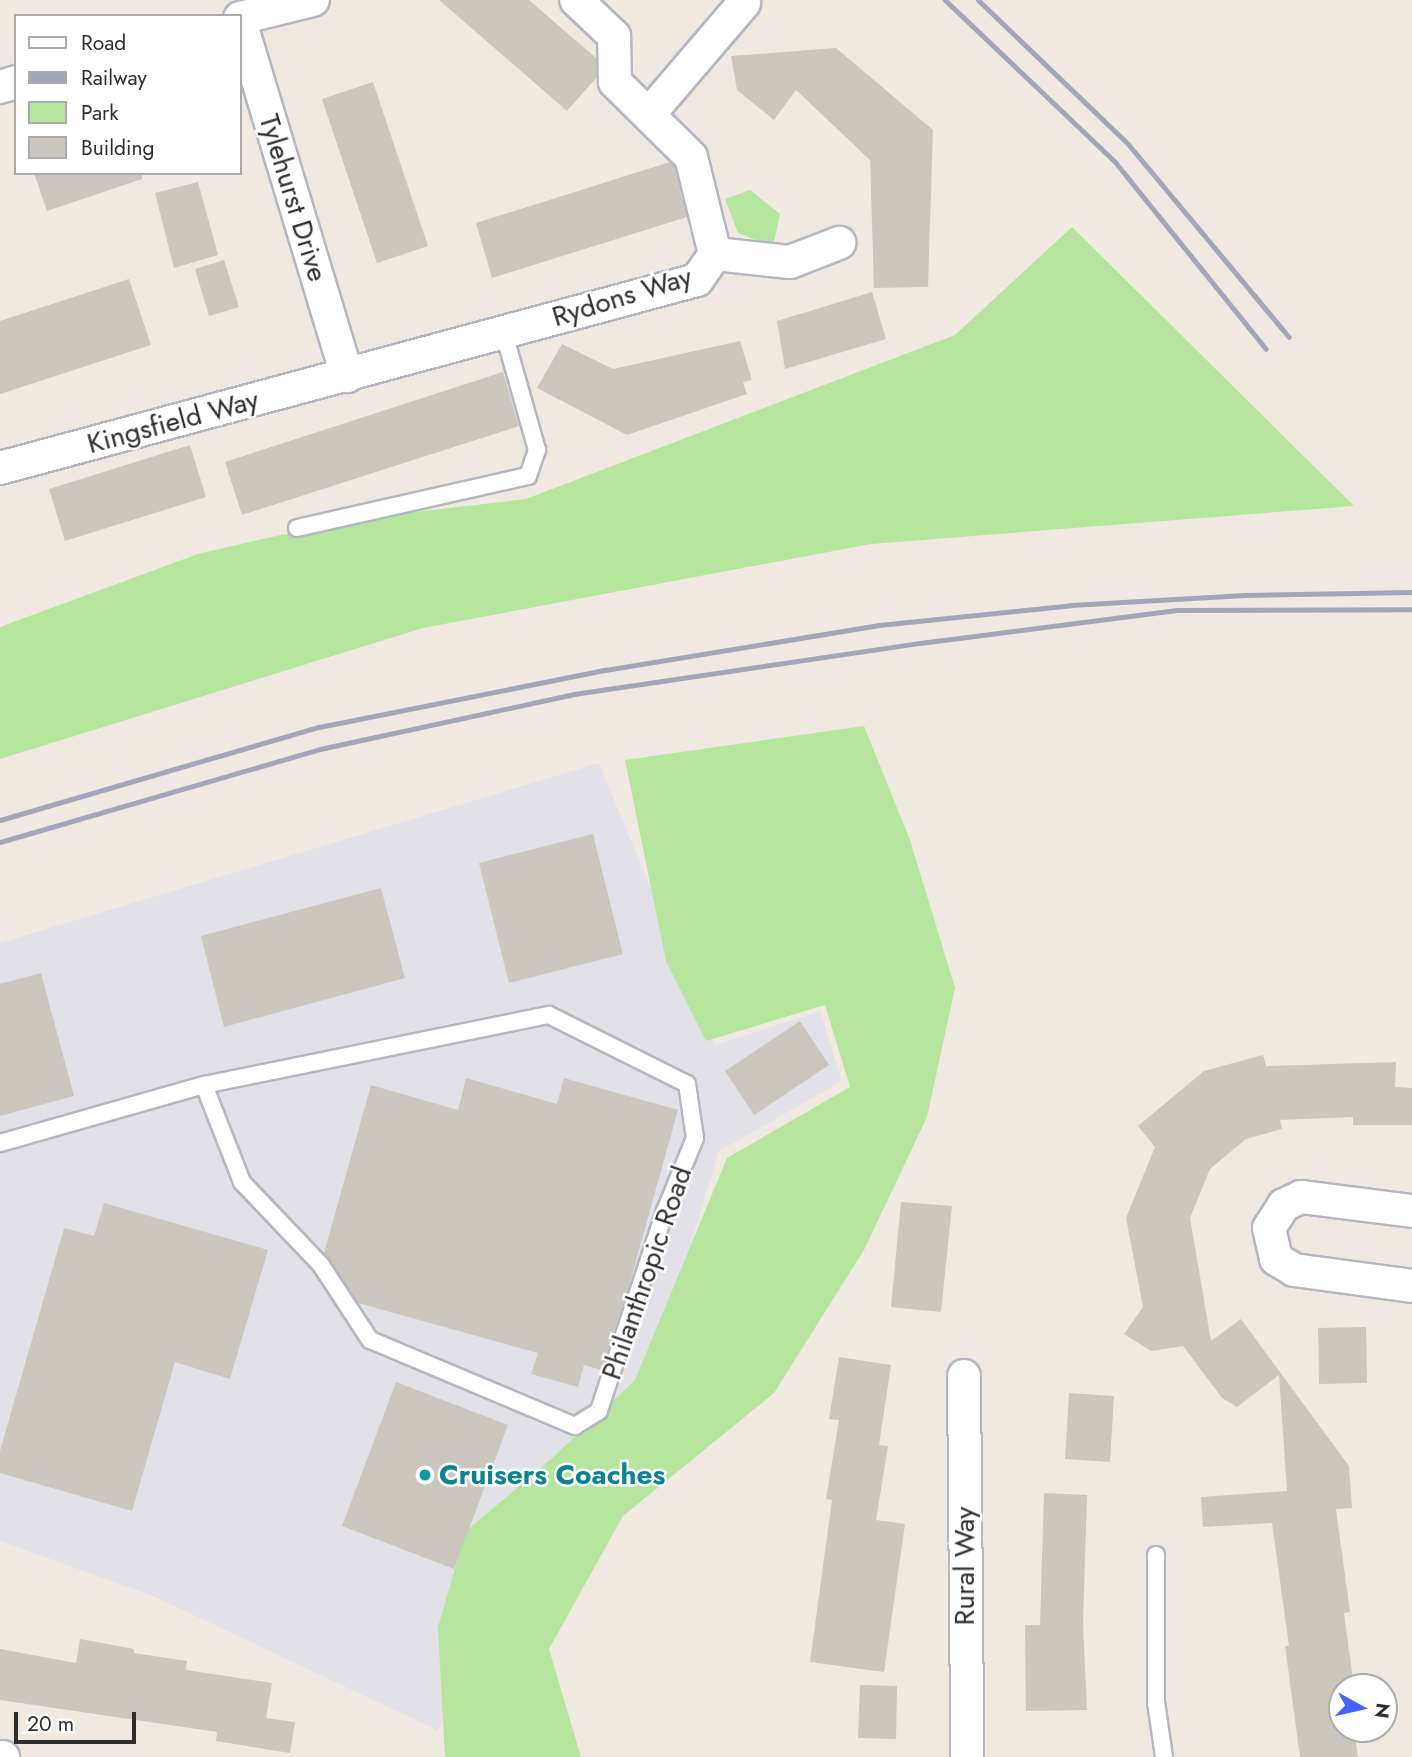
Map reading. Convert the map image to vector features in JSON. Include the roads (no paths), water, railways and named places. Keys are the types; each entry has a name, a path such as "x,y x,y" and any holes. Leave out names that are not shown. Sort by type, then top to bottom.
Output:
{"street":[{"path":"242,17 313,0"},
{"name":"Rydons Way","path":"347,376 697,280 715,254 691,158 650,113 615,82 614,36 576,0"},
{"path":"650,113 744,3"},
{"name":"Tylehurst Drive","path":"242,28 347,376"},
{"path":"715,254 790,262 839,243"},
{"name":"Kingsfield Way","path":"0,468 347,376"},
{"path":"1412,1211 1301,1197 1284,1205 1269,1228 1276,1259 1294,1270 1412,1286"},
{"name":"Rural Way","path":"964,1376 967,1757"}],"lane":[{"path":"297,528 528,477 537,450 504,333"},
{"name":"Philanthropic Road","path":"0,1143 204,1085 549,1015 687,1084 695,1138 665,1211 599,1411 575,1426 370,1340 321,1265 242,1182 204,1085"},
{"path":"1156,1555 1156,1702 1164,1757"}],"railway":[{"path":"945,0 1115,162 1266,349"},
{"path":"978,0 1128,144 1289,337"},
{"path":"0,820 319,727 605,670 879,625 1071,605 1245,595 1412,592"},
{"path":"0,842 320,749 574,694 920,643 1177,610 1412,609"}],"place":[{"name":"Cruisers Coaches","path":"425,1475"}]}
